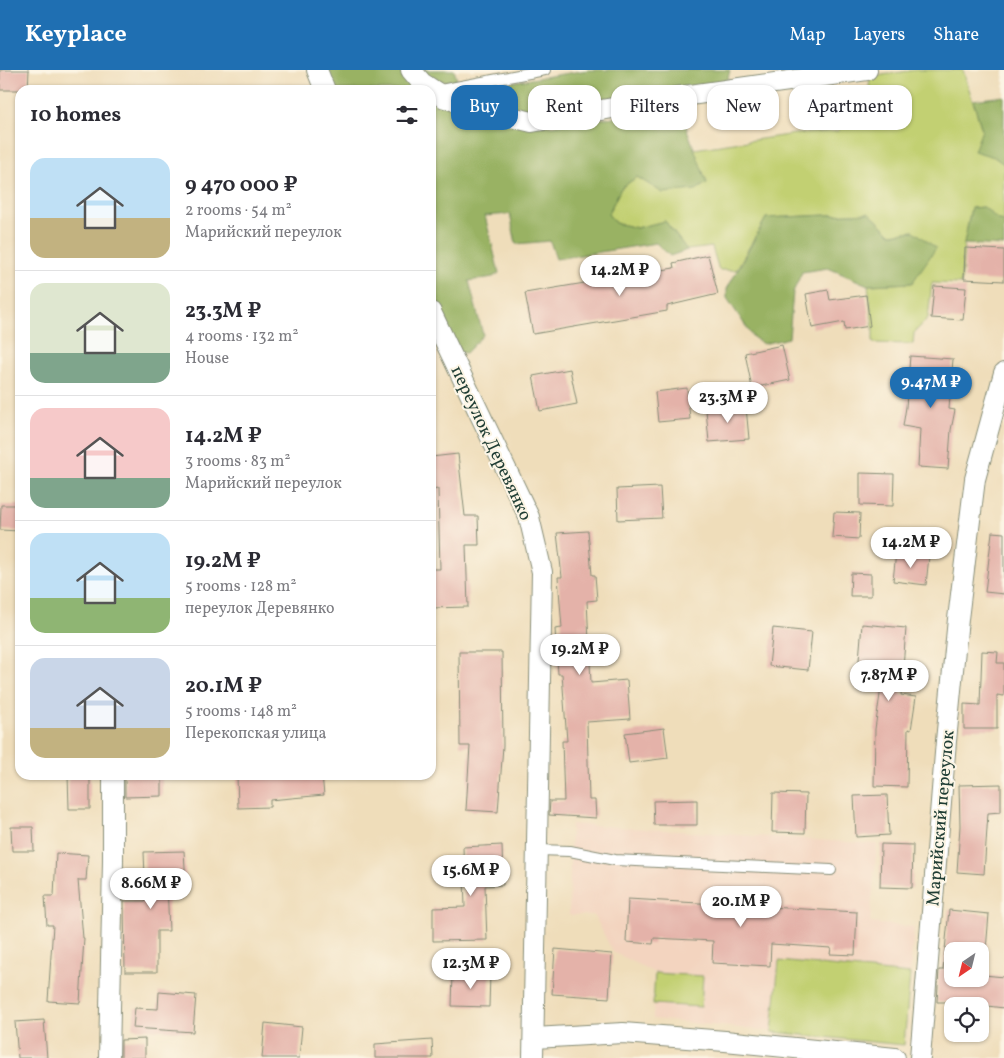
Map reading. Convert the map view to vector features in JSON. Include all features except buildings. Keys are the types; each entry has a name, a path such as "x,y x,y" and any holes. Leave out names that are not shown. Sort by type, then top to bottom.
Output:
{"street":[{"path":"317,70 324,85"},
{"path":"411,70 425,85"},
{"path":"436,92 445,98 461,103 532,122 676,97 867,70"},
{"name":"переулок Деревянко","path":"436,322 529,517 542,572 533,1058"},
{"name":"Марийский переулок","path":"920,1058 948,722 975,479 1004,373"},
{"path":"109,1058 114,780"},
{"path":"534,1038 623,1032 725,1040 895,1058"}],"lane":[{"path":"436,91 545,70"},
{"path":"538,850 570,851 614,860 831,870"}],"shaded area":[{"path":"571,824 877,844 870,923 914,927 904,1045 653,1019 655,973 613,952 594,915 569,915"}],"green space":[{"path":"326,70 402,70 413,85 333,85"},
{"path":"423,70 454,70 457,80 438,81"},
{"path":"588,70 730,70 727,82 697,87 697,85 611,85 611,101 601,102 601,85 528,85 528,111 518,109 518,85 493,85"},
{"path":"915,70 963,70 982,130 994,157 1004,164 1004,221 998,220 984,207 971,208 964,244 961,284 932,283 928,318 914,333 913,344 873,343 868,285 912,283 914,231 891,234 869,213 766,218 736,270 719,270 712,247 687,250 665,221 637,228 615,223 608,214 621,188 637,177 663,193 707,183 694,149 795,134 839,130 912,130 912,85 869,85 870,77"},
{"path":"1004,96 1004,164 994,157 974,151 982,130 973,100"},
{"path":"436,99 451,103 451,130 518,130 518,119 528,121 528,130 601,130 601,119 611,117 611,130 687,130 707,183 696,190 663,193 637,177 621,188 608,214 615,223 637,228 665,221 687,250 670,256 656,243 556,259 550,241 516,244 510,214 485,216 499,273 493,277 469,281 483,335 466,353 456,352 436,310"},
{"path":"984,207 998,220 1004,221 1004,246 964,244 971,208"},
{"path":"869,213 891,234 914,231 936,248 912,283 868,285 828,268 802,272 793,292 789,338 763,344 753,337 727,298 727,289 766,218"},
{"path":"779,961 910,974 904,1045 772,1032"},
{"path":"655,973 703,976 701,1007 653,1004"}]}
